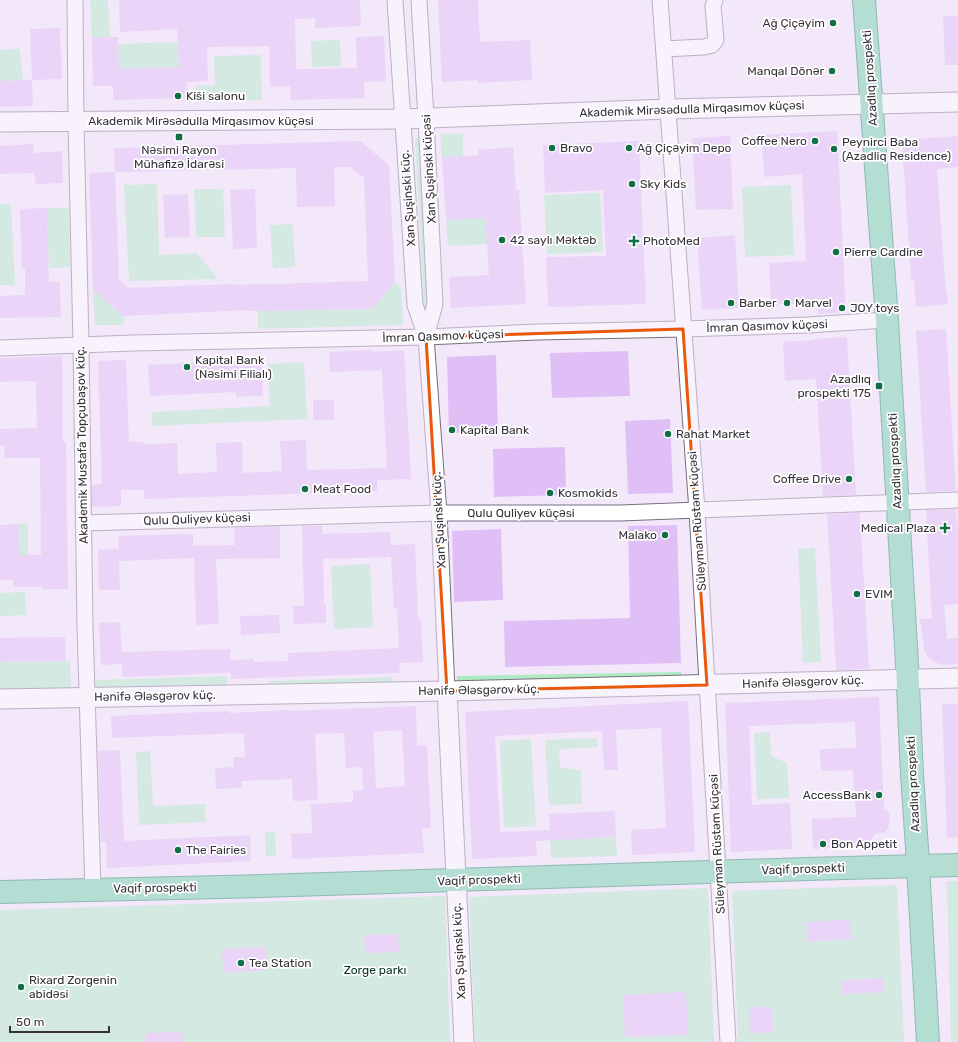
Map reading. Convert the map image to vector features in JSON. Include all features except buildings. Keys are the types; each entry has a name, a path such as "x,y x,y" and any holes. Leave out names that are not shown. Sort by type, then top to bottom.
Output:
{"main road":[{"name":"Azadlıq prospekti","path":"864,0 887,320 928,1042"},
{"name":"Vaqif prospekti","path":"0,892 958,865"}],"street":[{"name":"Akademik Mustafa Topçubaşov küç.","path":"75,0 86,698 93,890"},
{"name":"Xan Şuşinski küç.","path":"396,0 415,305 426,337 439,513 464,1042"},
{"name":"Xan Şuşinski küçəsi","path":"419,0 434,304 426,337"},
{"name":"Süleyman Rüstəm küçəsi","path":"660,0 697,511 728,1042"},
{"path":"664,49 704,47 712,45 716,40 713,6 715,0"},
{"name":"Akademik Mirəsədulla Mirqasımov küçəsi","path":"0,122 403,119 668,109 958,102"},
{"name":"İmran Qasımov küçəsi","path":"0,348 683,329 807,325 887,320"},
{"name":"Qulu Quliyev küçəsi","path":"83,523 439,513 620,513 697,511 958,500"},
{"name":"Hənifə Ələsgərov küç.","path":"0,699 447,691 958,678"}],"highlighted area":[{"path":"683,329 707,685 447,691 426,337"}],"green space":[{"path":"90,0 108,0 110,37 92,37"},
{"path":"340,40 341,66 312,67 311,41"},
{"path":"178,42 179,67 119,69 118,44"},
{"path":"20,49 23,80 0,81 0,50"},
{"path":"261,55 262,100 195,102 195,86 215,85 214,56"},
{"path":"463,133 463,156 442,157 440,134"},
{"path":"415,138 420,138 428,307 424,307"},
{"path":"157,184 159,255 197,253 218,279 129,281 124,185"},
{"path":"791,185 794,255 745,257 742,187"},
{"path":"194,189 223,189 225,237 196,237"},
{"path":"600,193 603,252 547,254 544,195"},
{"path":"0,204 11,204 15,285 0,285"},
{"path":"47,208 69,208 70,267 49,268"},
{"path":"485,212 487,244 448,246 446,220 467,219 467,213"},
{"path":"293,224 295,267 273,268 270,225"},
{"path":"395,282 401,287 403,325 258,329 258,311 372,309"},
{"path":"93,289 123,316 124,325 95,325"},
{"path":"304,362 307,419 152,426 152,412 270,406 268,364"},
{"path":"19,524 28,524 28,555 0,555 0,542 20,542"},
{"path":"815,548 821,662 803,663 798,549"},
{"path":"370,564 373,627 334,629 331,566"},
{"path":"25,592 26,615 0,616 0,593"},
{"path":"70,661 71,688 0,689 0,662"},
{"path":"681,672 681,676 457,681 457,676"},
{"path":"227,676 227,687 96,691 96,680"},
{"path":"392,677 393,683 269,687 269,681"},
{"path":"770,732 771,756 787,763 789,798 757,799 754,733"},
{"path":"597,738 598,747 559,749 560,767 581,771 582,804 549,805 545,740"},
{"path":"531,739 536,826 504,828 500,741"},
{"path":"150,751 153,806 205,804 206,822 139,825 136,752"},
{"path":"275,831 276,856 266,856 265,832"},
{"path":"616,837 617,856 551,858 550,840"},
{"path":"947,881 958,881 958,1042 951,1042"},
{"path":"897,885 904,1042 738,1042 732,891"},
{"path":"708,888 714,1042 475,1042 469,897"},
{"name":"Zorge parkı","path":"445,896 450,1042 0,1042 0,910"}],"place":[{"name":"Ağ Çiçəyim","path":"833,23"},
{"name":"Manqal Dönər","path":"832,71"},
{"name":"Kiši salonu","path":"178,96"},
{"name":"Nəsimi Rayon Mühafizə İdarəsi","path":"179,137"},
{"name":"Coffee Nero","path":"815,141"},
{"name":"Bravo","path":"552,148"},
{"name":"Ağ Çiçəyim Depo","path":"629,148"},
{"name":"Peynirci Baba (Azadliq Residence)","path":"834,149"},
{"name":"Sky Kids","path":"632,184"},
{"name":"42 saylı Məktəb","path":"502,240"},
{"name":"PhotoMed","path":"634,241"},
{"name":"Pierre Cardine","path":"836,252"},
{"name":"Barber","path":"731,303"},
{"name":"Marvel","path":"787,303"},
{"name":"JOY toys","path":"842,308"},
{"name":"Kapital Bank (Nəsimi Filialı)","path":"187,367"},
{"name":"Azadlıq prospekti 175","path":"879,386"},
{"name":"Kapital Bank","path":"452,430"},
{"name":"Rahat Market","path":"668,434"},
{"name":"Coffee Drive","path":"849,479"},
{"name":"Meat Food","path":"305,489"},
{"name":"Kosmokids","path":"550,493"},
{"name":"Medical Plaza","path":"945,528"},
{"name":"Malako","path":"665,535"},
{"name":"EVIM","path":"857,594"},
{"name":"AccessBank","path":"879,795"},
{"name":"Bon Appetit","path":"823,844"},
{"name":"The Fairies","path":"178,850"},
{"name":"Tea Station","path":"241,963"},
{"name":"Rixard Zorgenin abidəsi","path":"21,987"}]}
